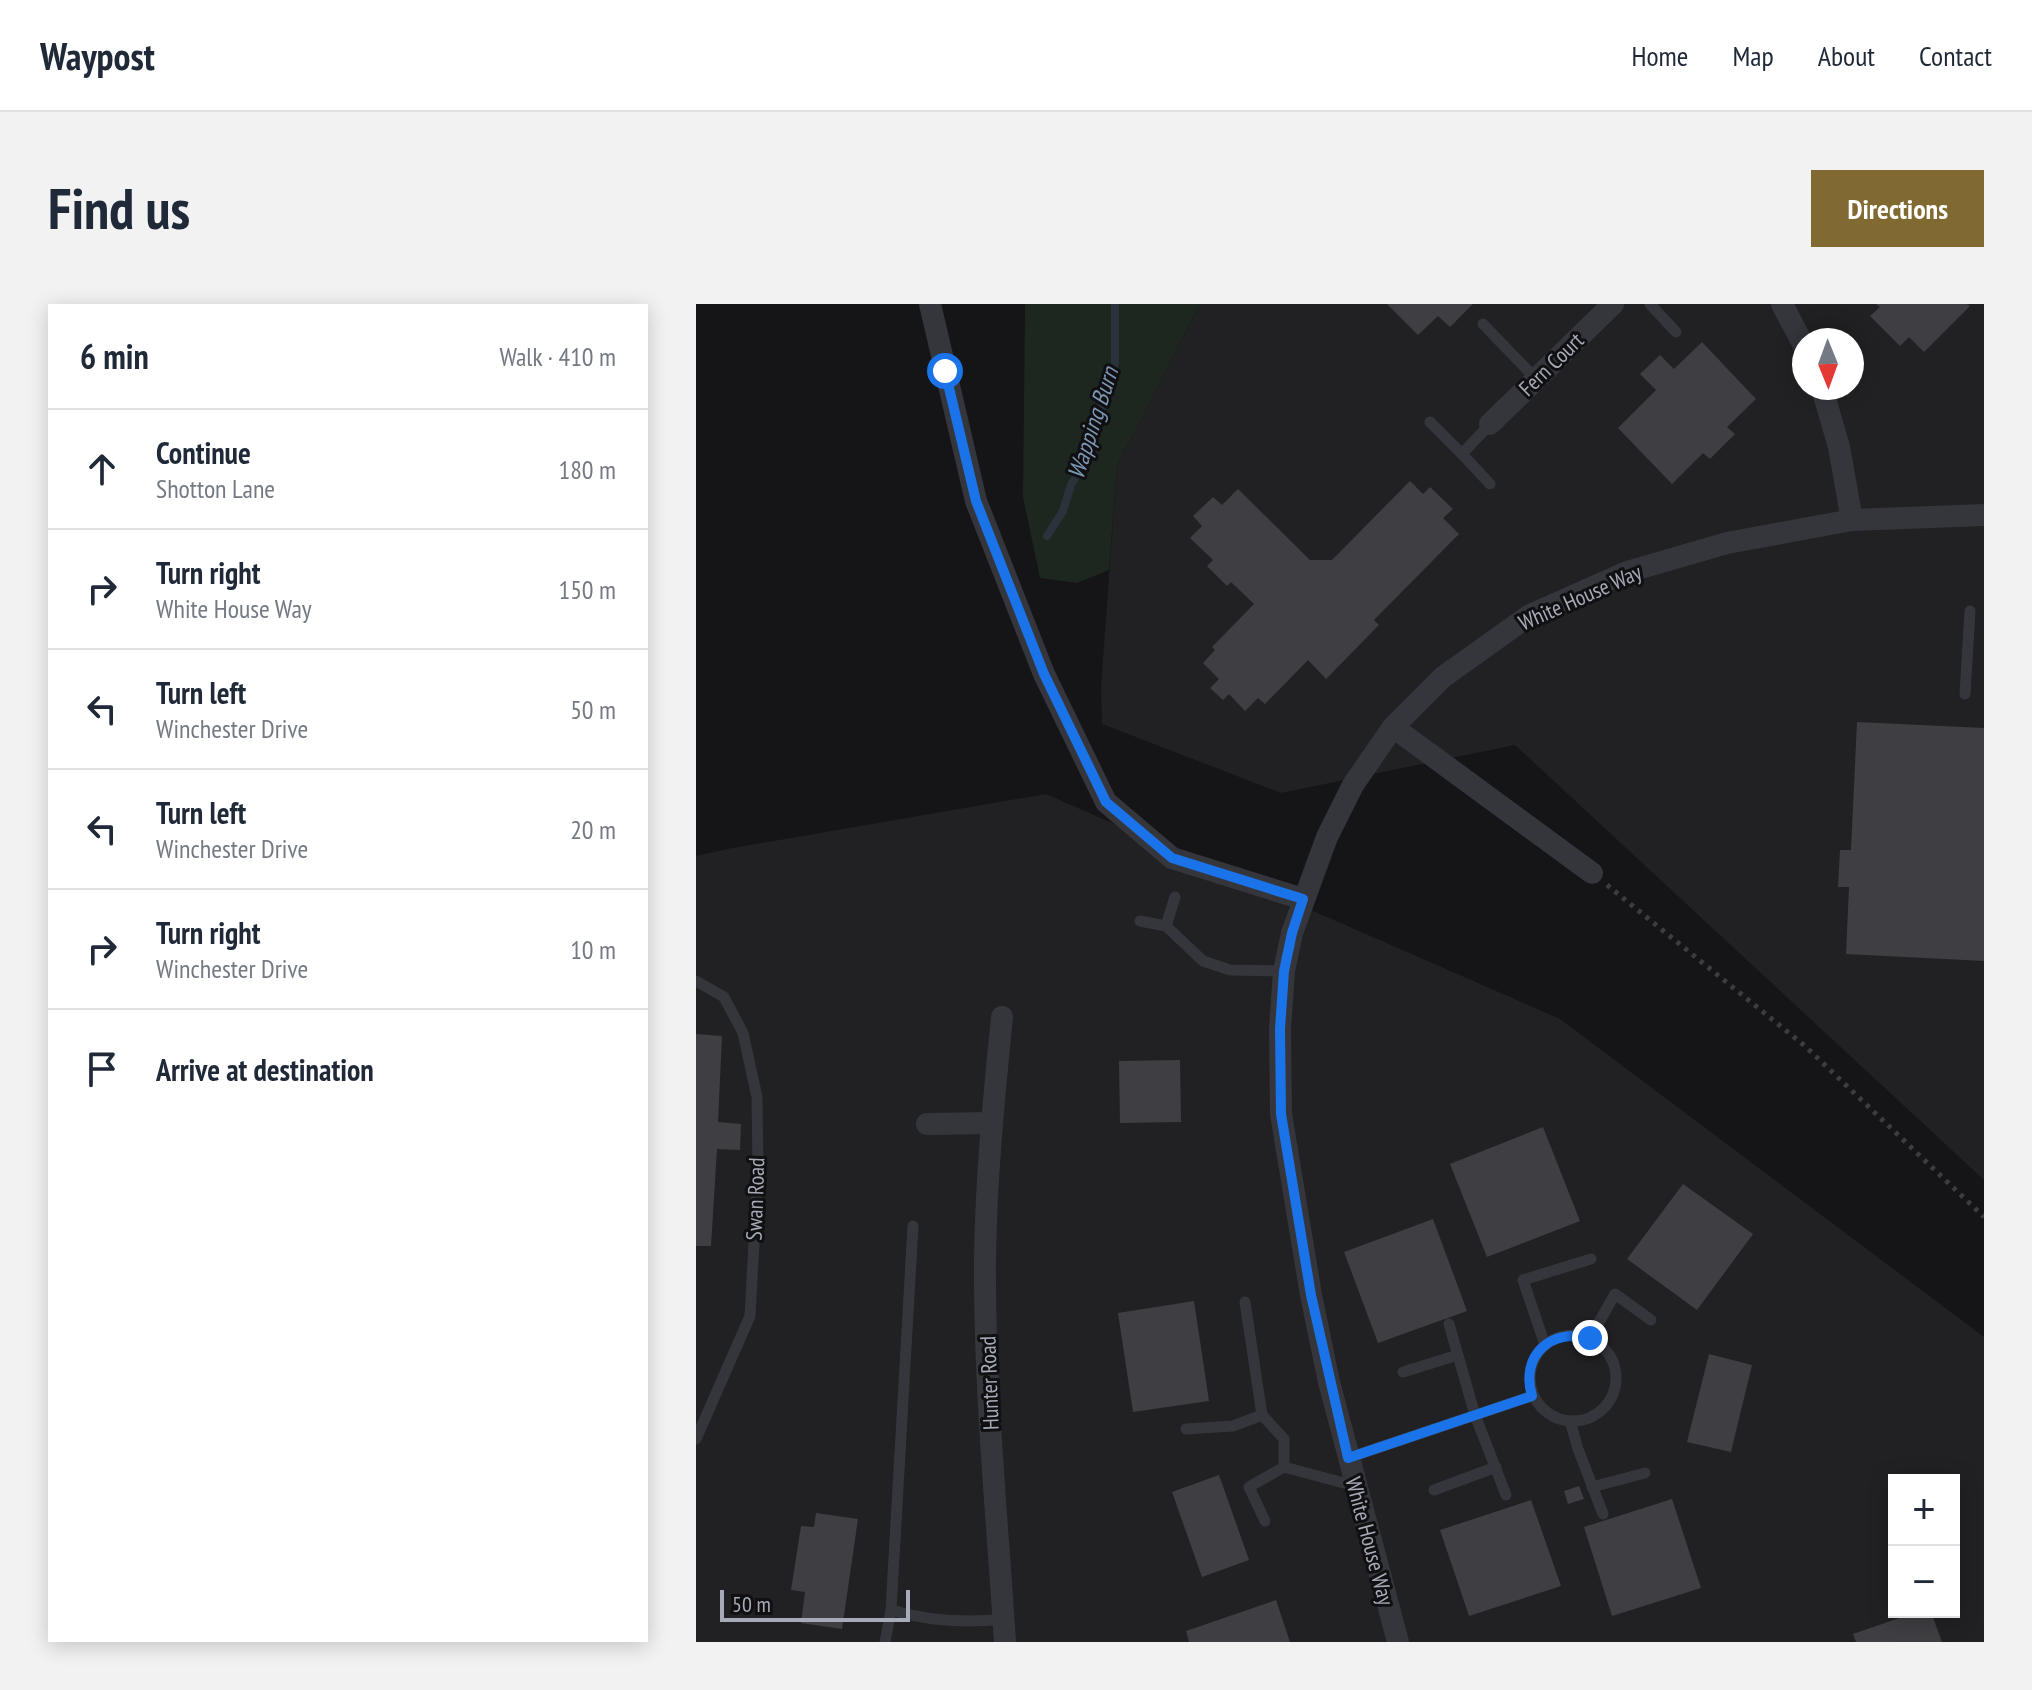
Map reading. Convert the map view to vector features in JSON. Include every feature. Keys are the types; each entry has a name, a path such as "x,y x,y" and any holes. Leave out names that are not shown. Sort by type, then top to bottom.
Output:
{"street":[{"path":"930,304 976,501 1044,674 1106,802 1172,858 1303,899"},
{"name":"Fern Court","path":"1490,424 1613,304"},
{"path":"1782,304 1795,328"},
{"path":"1825,400 1839,447 1852,520"},
{"name":"White House Way","path":"1398,1642 1355,1486 1311,1295 1281,1114 1280,1029 1284,971 1292,933 1327,837 1353,785 1393,727 1443,677 1530,615 1627,572 1727,543 1852,520 1984,515"},
{"path":"1393,727 1592,873"},
{"name":"Hunter Road","path":"1002,1017 991,1123 985,1259 989,1400 1005,1642"},
{"path":"927,1124 991,1123"}],"lane":[{"path":"1650,304 1676,332"},
{"path":"1483,324 1536,379"},
{"path":"1430,422 1490,484"},
{"path":"1462,454 1490,424"},
{"path":"1965,694 1970,611"},
{"path":"1166,926 1175,897"},
{"path":"1140,921 1166,926 1203,961 1230,970 1284,971"},
{"name":"Swan Road","path":"696,981 724,997 743,1033 757,1097 758,1171 750,1316 697,1432"},
{"path":"885,1642 891,1610 913,1226"},
{"path":"1545,1345 1523,1280 1591,1259"},
{"path":"1590,1338 1615,1294 1651,1320"},
{"path":"1245,1302 1262,1415 1284,1439 1284,1467"},
{"path":"1449,1324 1475,1415 1506,1495"},
{"path":"1576,1334 1590,1338 1605,1349 1613,1361 1617,1376 1615,1389 1608,1403 1592,1417 1570,1421 1553,1417 1532,1396 1529,1372 1534,1358 1545,1345 1563,1335 1576,1334"},
{"path":"1403,1372 1458,1355"},
{"path":"1348,1458 1532,1396"},
{"path":"1186,1429 1233,1426 1262,1415"},
{"path":"1570,1421 1603,1514"},
{"path":"1265,1521 1249,1487 1284,1467 1355,1486"},
{"path":"1434,1490 1496,1467"},
{"path":"1592,1487 1645,1473"},
{"path":"891,1610 915,1618 1004,1619"}],"path":[{"path":"1592,873 1805,1046 1984,1217"}],"shaded area":[{"path":"1025,304 1202,304 1117,466 1109,570 1077,583 1040,578 1023,497"},
{"path":"1202,304 1984,304 1984,1180 1515,745 1281,793 1102,724 1101,687 1117,466"},
{"path":"1046,794 1560,1019 1984,1337 1984,1642 696,1642 696,856"}],"building":[{"path":"1387,304 1473,304 1450,327 1438,316 1418,335"},
{"path":"1876,304 1970,306 1924,352 1909,337 1900,346 1870,316 1880,307"},
{"path":"1702,342 1756,399 1727,427 1735,434 1710,459 1703,453 1672,484 1618,428 1656,390 1640,374 1660,355 1674,369"},
{"path":"1410,481 1423,494 1430,487 1453,509 1443,518 1459,534 1374,620 1379,625 1326,679 1308,660 1265,704 1258,698 1245,711 1229,694 1223,700 1210,688 1219,679 1203,663 1215,650 1212,647 1254,604 1231,582 1227,586 1207,566 1213,560 1190,538 1202,526 1193,516 1213,497 1222,505 1238,489 1310,560 1332,560"},
{"path":"1857,722 1984,728 1984,961 1846,954 1849,887 1838,887 1840,850 1851,850"},
{"path":"696,1034 722,1036 718,1122 741,1124 740,1150 717,1149 711,1246 696,1246"},
{"path":"1180,1060 1181,1122 1120,1123 1119,1061"},
{"path":"1543,1127 1580,1221 1487,1257 1450,1164"},
{"path":"1683,1184 1753,1234 1697,1310 1627,1259"},
{"path":"1433,1219 1467,1311 1378,1343 1344,1252"},
{"path":"1194,1301 1209,1401 1133,1412 1118,1313"},
{"path":"1709,1354 1752,1365 1731,1452 1687,1442"},
{"path":"1219,1475 1249,1560 1202,1577 1172,1492"},
{"path":"1579,1486 1584,1499 1568,1504 1564,1491"},
{"path":"1672,1499 1701,1588 1612,1616 1584,1527"},
{"path":"1531,1500 1561,1586 1469,1616 1440,1530"},
{"path":"816,1513 858,1519 842,1629 801,1623 805,1592 791,1590 801,1526 814,1527"},
{"path":"1276,1600 1290,1642 1189,1642 1186,1631"},
{"path":"1900,1618 1933,1618 1942,1642 1856,1642 1853,1634"}],"waterway":[{"name":"Wapping Burn","path":"1047,536 1063,511 1071,485 1087,458 1115,363 1115,304"}],"route":[{"path":"945,371 976,501 1044,674 1106,802 1172,858 1303,899 1284,971 1280,1029 1281,1114 1311,1295 1348,1458 1532,1396 1529,1372 1534,1358 1549,1342 1563,1335 1576,1334 1590,1338"}]}
